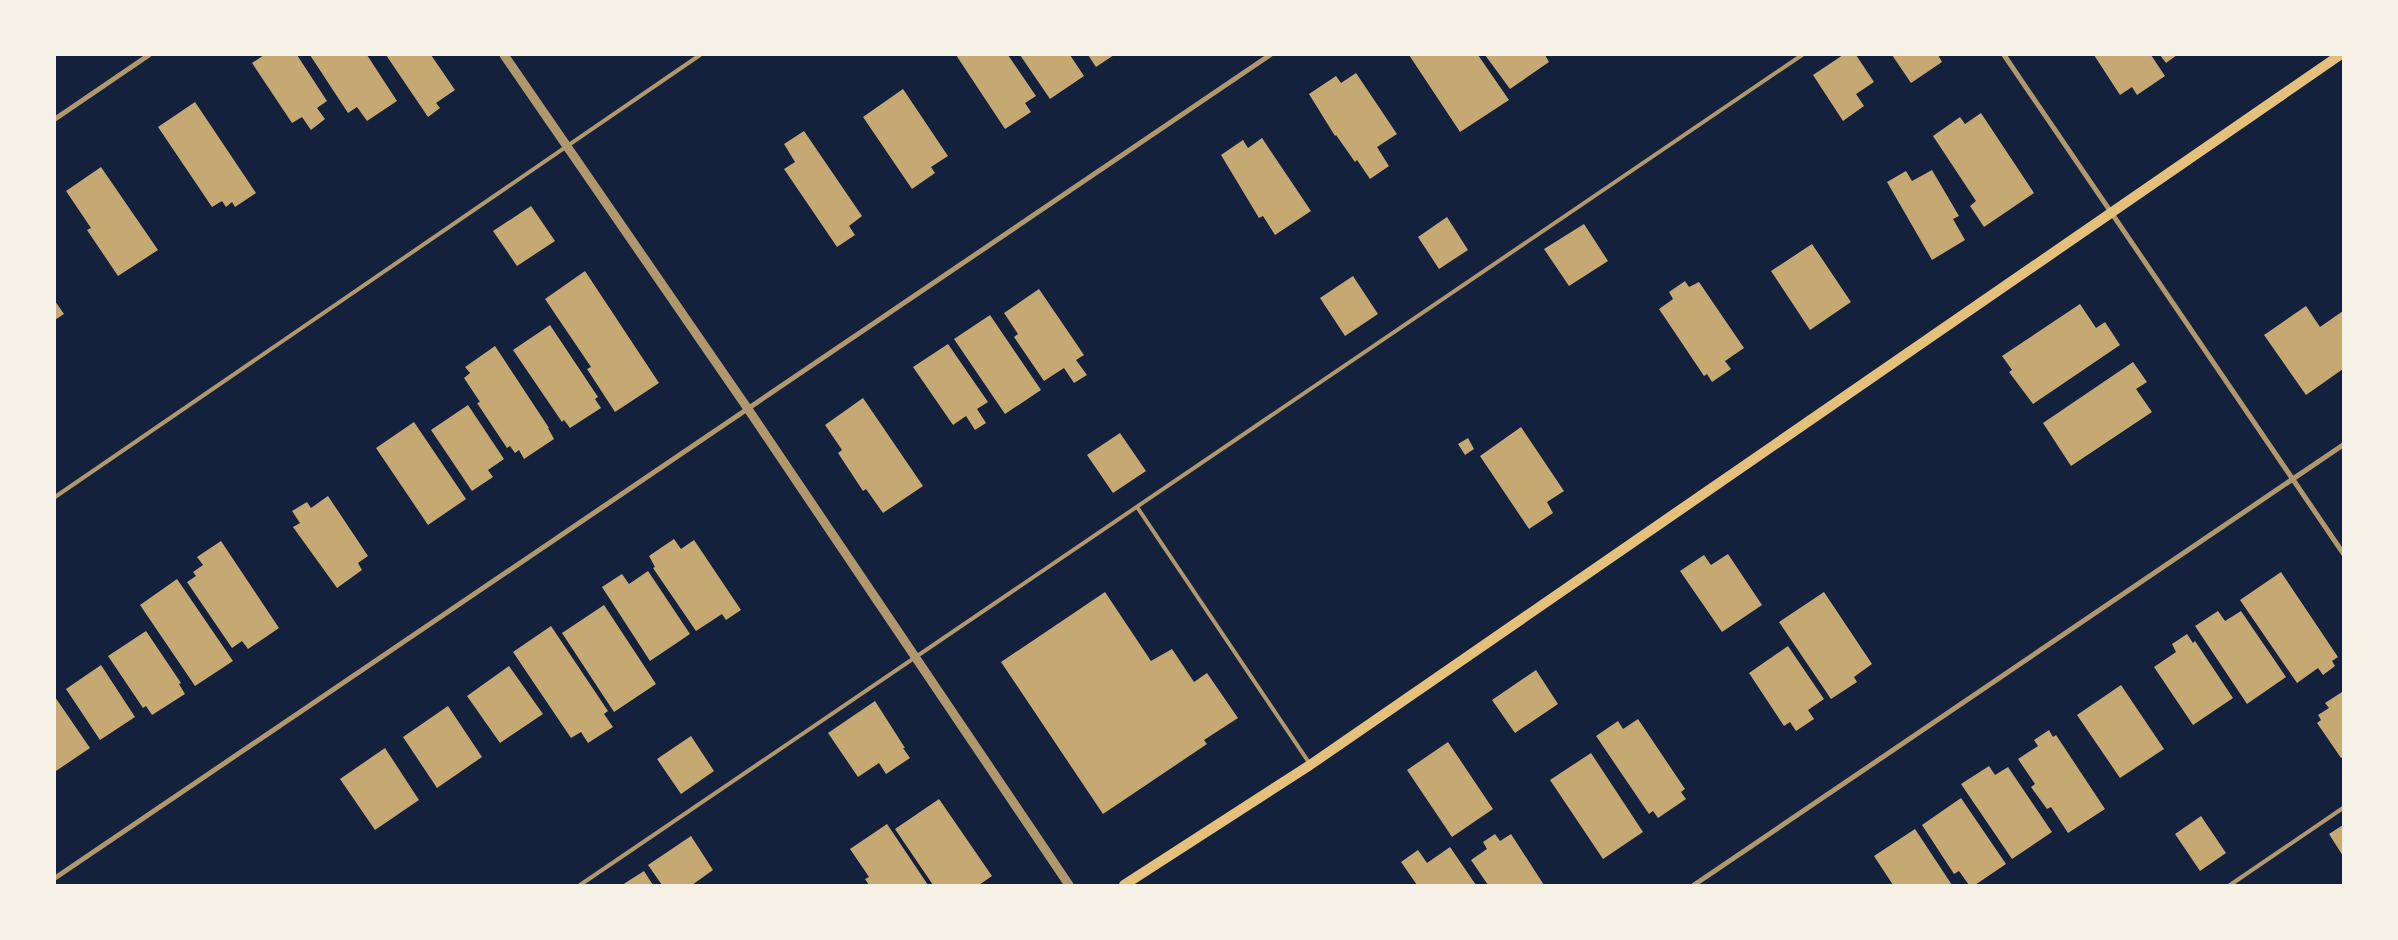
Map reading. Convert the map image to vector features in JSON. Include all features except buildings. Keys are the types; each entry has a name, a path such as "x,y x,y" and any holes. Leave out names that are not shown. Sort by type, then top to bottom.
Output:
{"main road":[{"path":"1124,885 1310,765 2340,55"}],"street":[{"path":"55,119 149,55"},
{"path":"504,55 748,408 1069,885"},
{"path":"55,878 1270,55"},
{"path":"2004,55 2343,553"},
{"path":"1694,885 2343,445"}],"lane":[{"path":"55,497 700,55"},
{"path":"580,885 1802,55"},
{"path":"1137,507 1310,765"},
{"path":"2230,885 2343,808"}]}
